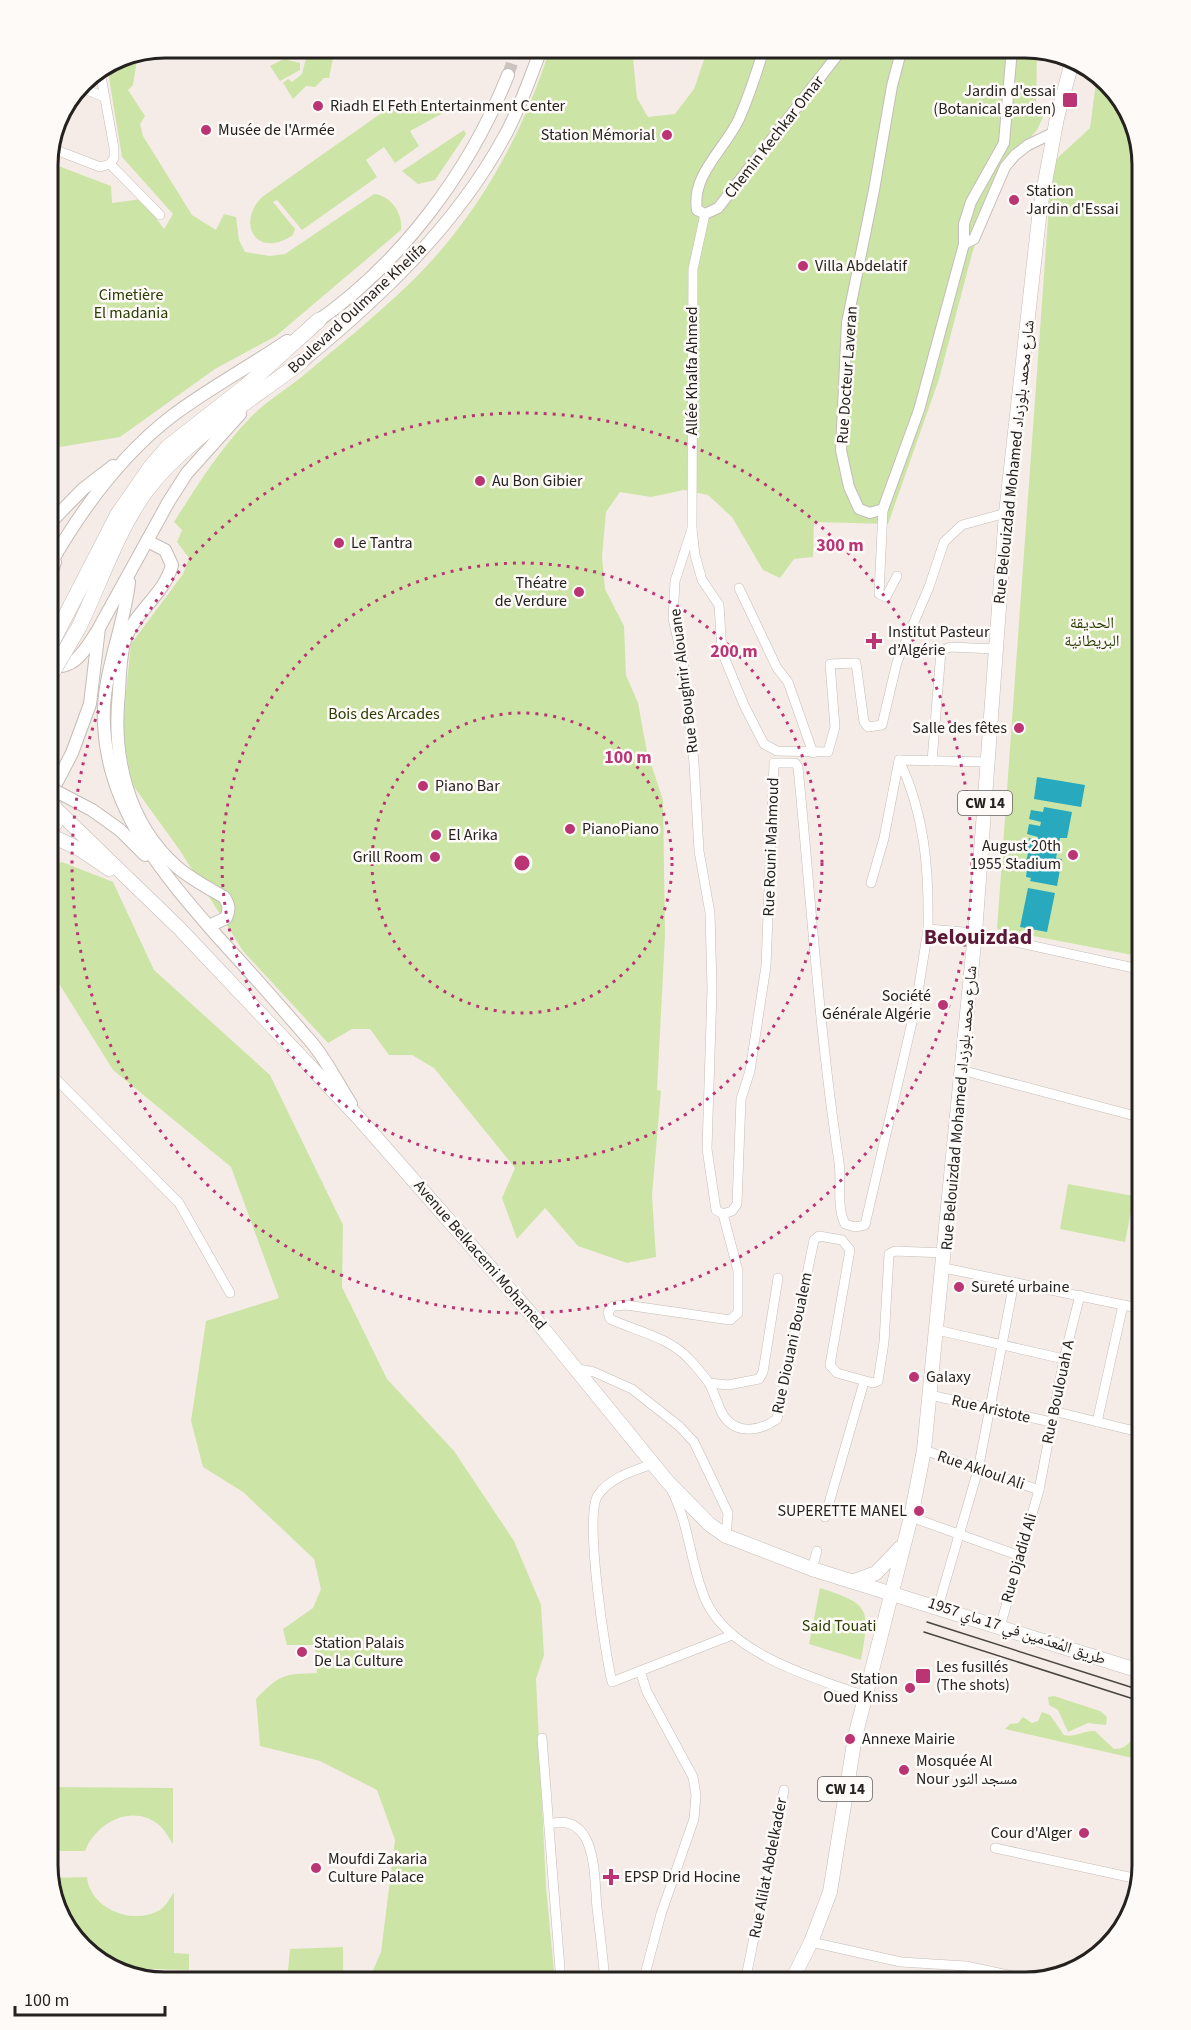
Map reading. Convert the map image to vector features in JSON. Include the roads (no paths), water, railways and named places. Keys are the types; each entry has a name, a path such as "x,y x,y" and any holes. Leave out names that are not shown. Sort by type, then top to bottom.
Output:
{"highway":[{"path":"59,631 118,514 150,468 168,447 246,386 319,320"},
{"path":"59,662 79,627 134,510 158,477 204,435 301,362"}],"main road":[{"name":"Boulevard Oulmane Khelifa","path":"59,666 64,667 79,659 188,473 230,422 301,362 409,264 440,231 475,185 504,138 536,59"},
{"name":"Rue Belouizdad Mohamed شارع محمد بلوزداد","path":"903,1545 924,1450 944,1268 952,1149 975,933 1006,513 1040,209 1070,69"},
{"name":"Boulevard Oulmane Khelifa","path":"127,457 170,418 319,320 355,292 434,207 487,123 508,75"},
{"path":"59,514 83,489 127,457"},
{"path":"59,550 85,507 127,457"},
{"path":"147,541 165,550 172,565 165,584 144,606 125,640 116,714 117,746 129,794 143,826 179,869 224,897 228,902 230,908 226,918 209,926"},
{"path":"129,574 128,591 107,672 104,724 109,765 119,799 135,829 181,896"},
{"path":"59,784 90,704 99,628"},
{"path":"59,793 92,810 120,830 209,926 314,1045 357,1116"},
{"path":"59,811 130,883"},
{"path":"59,838 130,883"},
{"name":"Avenue Belkacemi Mohamed","path":"130,883 224,974 357,1116 449,1218 667,1481 709,1524 726,1536 812,1569 854,1581"},
{"path":"854,1581 876,1573 903,1545"},
{"name":"CW 14","path":"795,1972 811,1942 830,1892 840,1819 865,1696 903,1545"},
{"name":"طريق المُعدَمين في 17 ماي 1957","path":"854,1581 1132,1669"}],"street":[{"name":"Chemin Kechkar Omar","path":"760,59 738,120 700,180 694,194 697,210 705,214 718,208 834,59"},
{"name":"Rue Docteur Laveran","path":"883,510 870,513 859,509 849,487 841,450 847,323 899,59"},
{"path":"897,576 886,597 879,594 883,510 919,410 964,244 964,224 971,202 1004,143 1009,111 1011,59"},
{"path":"1066,67 1066,81"},
{"path":"59,151 100,167 110,164 114,158 101,80"},
{"path":"89,91 104,97"},
{"path":"964,244 974,239 1005,167 1028,145 1055,132"},
{"path":"110,164 160,215"},
{"name":"Allée Khalfa Ahmed","path":"692,530 693,269 705,214"},
{"path":"692,530 702,580 719,605 722,652 759,735 769,749 813,753 828,752 835,727 830,664 856,663 864,722 868,727 882,725 897,662 929,587 944,542 962,525 1006,513"},
{"name":"Rue Boughrir Alouane","path":"692,530 675,581 673,619 683,662 694,763 699,852 710,913 706,1149 713,1202 716,1210 723,1214"},
{"path":"739,588 777,668 788,682 813,753"},
{"path":"932,761 941,651 950,647 995,649"},
{"path":"898,760 988,762"},
{"path":"871,883 884,838 898,760"},
{"path":"898,760 922,823 929,881 928,929 975,933 1132,968"},
{"name":"Rue Rouni Mahmoud","path":"723,1214 732,1211 737,1204 741,1099 750,1071 764,990 774,763 795,764 798,767 831,1106 840,1166 841,1216 845,1224 855,1227 865,1225 870,1213 878,1160 916,1005 928,929"},
{"path":"961,1070 1132,1115"},
{"path":"58,1084 179,1203 230,1293"},
{"name":"Rue Diouani Boualem","path":"723,1214 738,1271 738,1312 735,1318 730,1320 614,1305 608,1312 610,1319 677,1348 709,1383 723,1415 734,1426 748,1430 766,1427 777,1419 814,1240 819,1236 843,1240 850,1250 830,1365 837,1373 864,1382"},
{"path":"825,1517 864,1382 878,1381 889,1254 895,1251 945,1253"},
{"path":"944,1268 1132,1307"},
{"path":"709,1383 728,1385 759,1379 763,1372 778,1278"},
{"path":"938,1607 978,1470 1004,1346 1014,1282"},
{"name":"Rue Boulouah A","path":"1039,1490 1053,1411 1080,1295"},
{"path":"1097,1422 1123,1305"},
{"path":"937,1330 1064,1359"},
{"path":"574,1368 594,1372 632,1389 680,1426 694,1442 728,1513 726,1536"},
{"name":"Rue Aristote","path":"930,1395 1051,1422"},
{"name":"Rue Aristote","path":"1053,1411 1132,1430"},
{"name":"Rue Akloul Ali","path":"924,1450 1039,1490"},
{"path":"654,1464 608,1483 596,1497 593,1519 603,1645 612,1682 732,1635"},
{"path":"667,1481 683,1513 706,1601 719,1621 732,1635 810,1677 865,1696"},
{"name":"Rue Djadid Ali","path":"1000,1627 1039,1490"},
{"path":"894,1511 960,1537 1020,1556"},
{"path":"812,1569 817,1551"},
{"path":"640,1671 652,1702 693,1777 696,1795 694,1819 661,1914 647,1972"},
{"path":"542,1738 560,1971"},
{"name":"Rue Alilat Abdelkader","path":"747,1972 784,1790"},
{"path":"549,1824 565,1822 575,1825 588,1843 595,1869 604,1972"},
{"path":"995,1848 1131,1877"},
{"path":"811,1942 901,1962 966,1966 994,1972"}],"water":[{"path":"1037,777 1085,785 1081,807 1034,799"},
{"path":"1044,807 1072,812 1067,838 1060,838 1056,858 1062,859 1057,886 1030,881 1031,878 1026,877 1027,869 1032,869 1033,864 1026,862 1028,853 1035,854 1036,851 1027,849 1029,838 1037,840 1038,837 1027,834 1029,824 1040,826 1041,822 1029,819 1031,810 1043,812"},
{"path":"1028,888 1055,893 1047,932 1020,927"}],"tunnel":[{"path":"508,75 513,59"}],"tram line":[{"path":"927,1622 1132,1687"},
{"path":"924,1632 1132,1698"}],"place":[{"name":"Jardin d'essai (Botanical garden)","path":"1070,100"},
{"name":"Riadh El Feth Entertainment Center","path":"318,106"},
{"name":"Musée de l'Armée","path":"206,130"},
{"name":"Station Mémorial","path":"667,135"},
{"name":"Station Jardin d'Essai","path":"1014,200"},
{"name":"Villa Abdelatif","path":"803,266"},
{"name":"Au Bon Gibier","path":"480,481"},
{"name":"Le Tantra","path":"339,543"},
{"name":"Théatre de Verdure","path":"579,592"},
{"name":"Institut Pasteur d’Algérie","path":"874,641"},
{"name":"Salle des fêtes","path":"1019,728"},
{"name":"Piano Bar","path":"423,786"},
{"name":"PianoPiano","path":"570,829"},
{"name":"El Arika","path":"436,835"},
{"name":"August 20th 1955 Stadium","path":"1073,855"},
{"name":"Grill Room","path":"435,857"},
{"name":"Société Générale Algérie","path":"943,1005"},
{"name":"Sureté urbaine","path":"959,1287"},
{"name":"Galaxy","path":"914,1377"},
{"name":"SUPERETTE MANEL","path":"919,1511"},
{"name":"Station Palais De La Culture","path":"302,1652"},
{"name":"Les fusillés (The shots)","path":"923,1676"},
{"name":"Station Oued Kniss","path":"910,1688"},
{"name":"Annexe Mairie","path":"850,1739"},
{"name":"Mosquée Al Nour مسجد النور","path":"904,1770"},
{"name":"Cour d'Alger","path":"1084,1833"},
{"name":"Moufdi Zakaria Culture Palace","path":"316,1868"},
{"name":"EPSP Drid Hocine","path":"611,1877"}],"district":[{"name":"Belouizdad","path":"978,937"}],"park label":[{"name":"Cimetière El madania","path":"131,304"},
{"name":"الحديقة البريطانية","path":"1092,632"},
{"name":"Bois des Arcades","path":"384,714"},
{"name":"Said Touati","path":"839,1626"}]}
